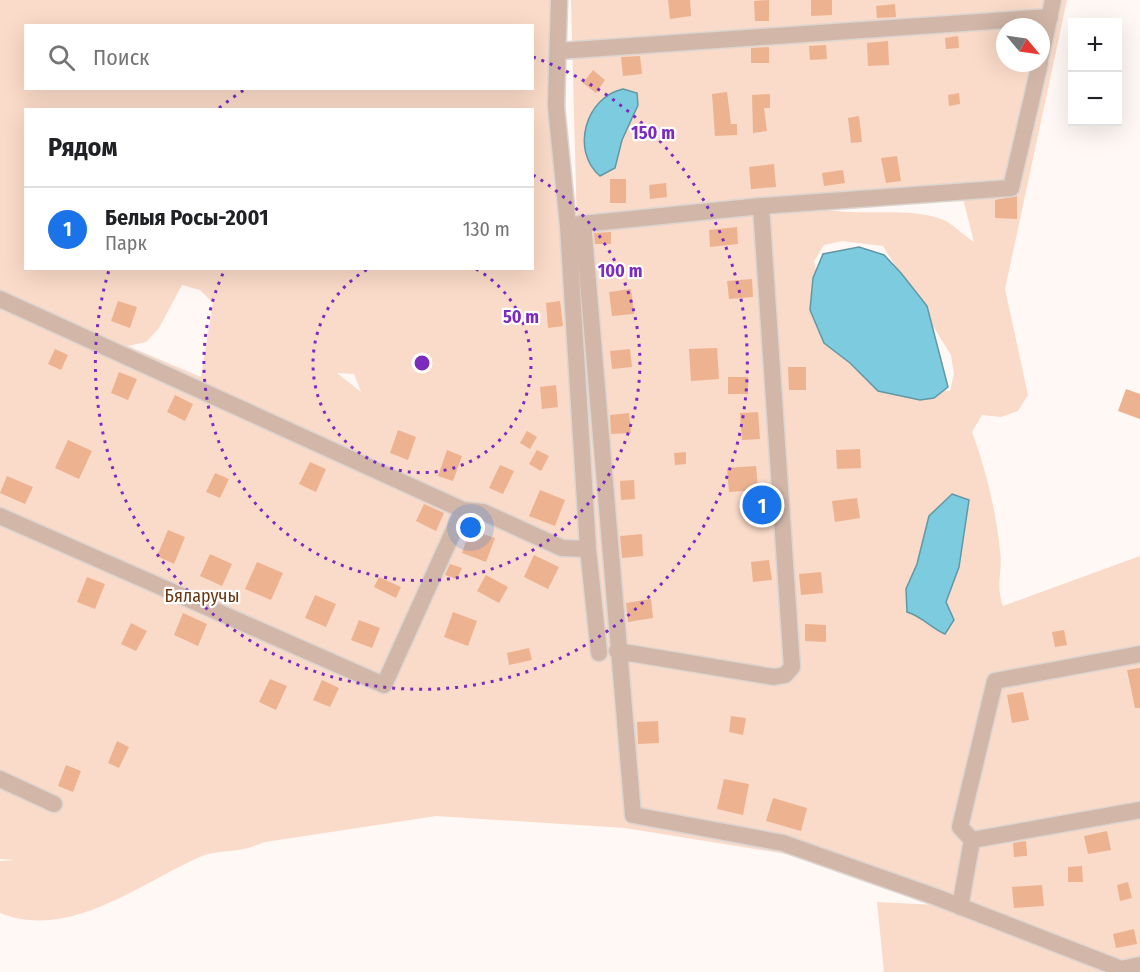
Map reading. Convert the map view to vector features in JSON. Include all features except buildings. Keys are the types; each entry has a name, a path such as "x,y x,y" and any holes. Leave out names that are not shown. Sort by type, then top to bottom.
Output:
{"street":[{"path":"559,0 556,106 575,224 633,815 783,843 960,907 1121,969 1140,965"},
{"path":"1050,18 1053,0"},
{"path":"559,51 996,22"},
{"path":"575,224 761,206 1011,188 1038,72"},
{"path":"617,651 774,677 784,675 792,668 761,206"},
{"path":"575,224 588,549 599,653"},
{"path":"0,299 463,510 483,512 562,548 588,549"},
{"path":"0,516 384,686 463,510"},
{"path":"972,840 960,827 996,681 1140,654"},
{"path":"0,779 54,804"},
{"path":"972,840 1140,810"},
{"path":"960,907 972,840"}],"green space":[{"name":"Бяларучы","path":"0,0 567,0 563,268 578,266 571,0 1067,0 1005,289 1028,395 1018,411 1001,417 982,415 972,432 982,461 996,521 1001,559 999,584 1003,606 1140,556 1140,972 884,972 877,902 936,905 786,854 625,828 436,816 265,842 202,856 104,905 52,920 26,920 0,913 0,861 16,860 0,859","holes":["963,199 974,242 948,222 930,216 900,212 853,212 823,209","842,241 883,246 951,355 954,374 950,391 915,388 830,333 814,261 824,245","182,285 200,290 213,303 201,377 128,346 146,342 159,328","337,373 354,374 361,392"]}],"water":[{"path":"623,89 637,93 638,105 622,140 615,168 600,176 591,165 586,153 584,139 586,126 600,102 610,94"},
{"path":"859,247 884,255 927,306 948,387 934,398 920,400 878,391 850,363 824,343 810,310 813,278 823,254"},
{"path":"952,494 969,500 959,567 946,602 954,620 945,634 907,612 906,589 917,564 929,516"}],"place":[{"name":"Белыя Росы-2001","path":"762,505"}]}
